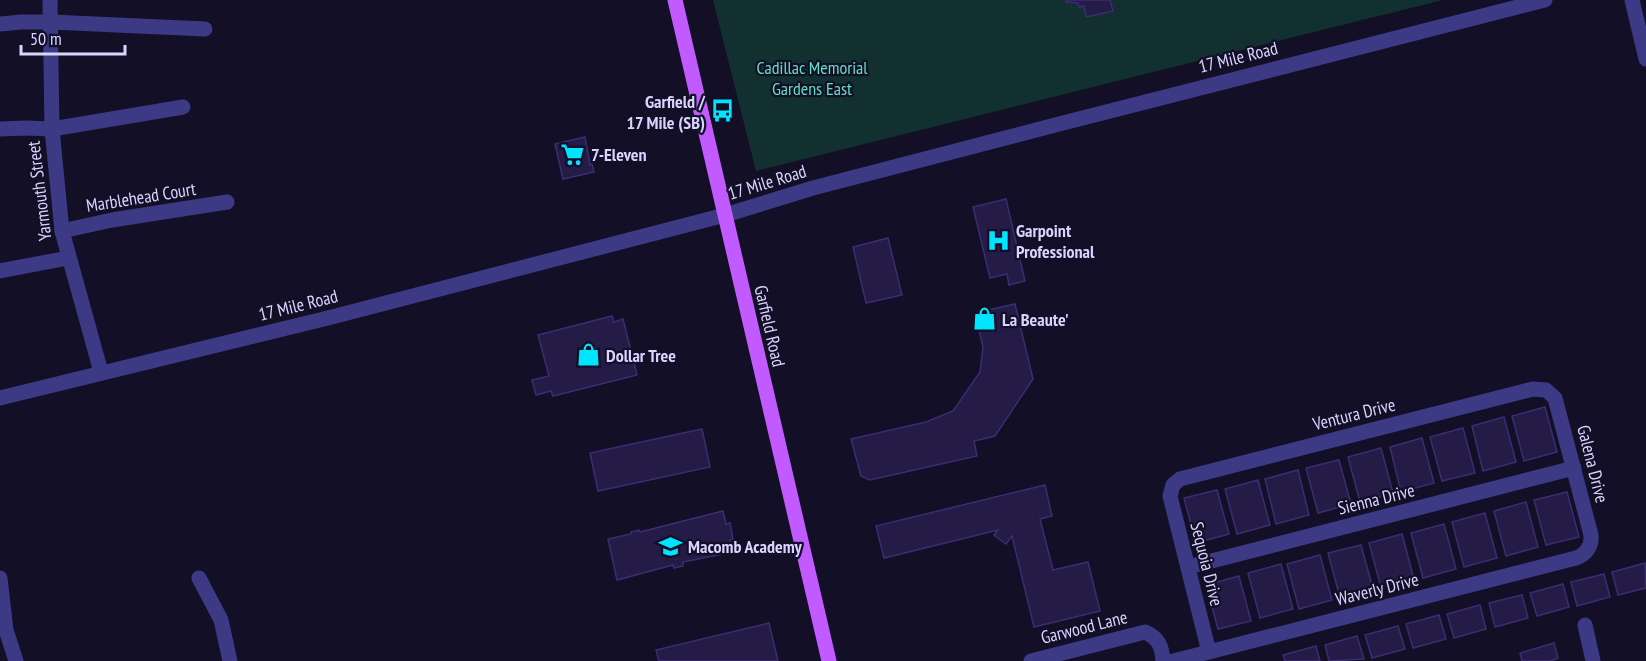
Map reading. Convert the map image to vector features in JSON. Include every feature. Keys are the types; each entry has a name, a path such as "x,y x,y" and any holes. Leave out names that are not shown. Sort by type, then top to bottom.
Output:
{"main road":[{"name":"Garfield Road","path":"675,0 829,661"}],"street":[{"name":"Yarmouth Street","path":"50,0 52,129 62,231 101,372"},
{"name":"17 Mile Road","path":"0,398 328,318 725,215 835,182 1545,0"},
{"path":"1632,0 1646,59"},
{"path":"0,24 51,22 205,29"},
{"path":"0,129 52,129 183,107"},
{"name":"Marblehead Court","path":"62,231 112,220 228,202"},
{"path":"0,271 68,258"},
{"name":"Ventura Drive","path":"1173,485 1180,479 1199,473 1533,389 1546,390"},
{"name":"Galena Drive","path":"1546,390 1552,393 1557,404 1574,468 1591,535 1592,541 1588,551"},
{"name":"Sienna Drive","path":"1188,567 1574,468"},
{"name":"Sequoia Drive","path":"1173,485 1170,496 1209,652"},
{"name":"Waverly Drive","path":"1173,661 1576,558 1588,551"},
{"path":"0,578 4,621 15,661"},
{"path":"199,578 221,620 230,661"},
{"path":"1585,625 1593,661"},
{"name":"Garwood Lane","path":"1031,661 1146,632 1159,642 1163,661"}],"green space":[{"name":"Cadillac Memorial Gardens East","path":"713,0 1443,0 756,171"}],"building":[{"path":"1066,0 1110,0 1113,11 1086,17 1084,6 1079,7 1078,3 1066,2"},
{"name":"7-Eleven","path":"585,137 590,165 592,164 594,172 563,179 555,144"},
{"name":"Garpoint Professional","path":"1006,199 1025,281 1009,285 1007,274 990,278 973,207"},
{"path":"888,238 902,295 866,303 853,247"},
{"path":"1015,304 1033,379 995,436 974,441 977,456 870,480 861,476 851,439 926,422 953,411 980,372 983,347 975,313"},
{"name":"Dollar Tree","path":"612,316 614,322 623,319 637,375 553,396 551,391 536,395 532,380 549,376 538,335"},
{"path":"1545,407 1557,452 1524,461 1512,416"},
{"path":"1504,417 1516,462 1483,471 1472,426"},
{"path":"1463,428 1475,473 1442,481 1430,437"},
{"path":"702,429 710,467 598,491 590,453"},
{"path":"1422,438 1434,483 1401,492 1390,447"},
{"path":"1381,448 1393,493 1360,502 1348,457"},
{"path":"1339,460 1351,504 1318,513 1306,468"},
{"path":"1298,470 1309,515 1276,524 1265,479"},
{"path":"1258,480 1270,525 1237,534 1225,489"},
{"path":"1045,485 1052,516 1040,519 1053,570 1088,562 1100,611 1034,627 1012,536 1006,544 994,535 998,530 884,558 876,526"},
{"path":"1217,490 1229,534 1196,543 1184,498"},
{"path":"1567,492 1579,537 1546,545 1534,500"},
{"path":"1526,502 1538,547 1506,556 1494,511"},
{"name":"Macomb Academy","path":"723,511 726,524 730,523 733,552 683,562 683,566 674,568 673,565 617,580 608,539"},
{"path":"1485,513 1497,558 1464,567 1452,522"},
{"path":"1444,524 1456,569 1423,578 1411,533"},
{"path":"1402,534 1414,579 1381,587 1369,543"},
{"path":"1361,545 1373,589 1340,598 1328,553"},
{"path":"1320,555 1332,600 1299,609 1287,564"},
{"path":"1645,563 1646,588 1618,595 1612,572"},
{"path":"1281,564 1293,609 1260,618 1248,573"},
{"path":"1604,574 1610,597 1577,606 1571,582"},
{"path":"1239,576 1251,621 1218,629 1206,585"},
{"path":"1563,584 1569,607 1537,616 1530,593"},
{"path":"1522,595 1528,618 1495,627 1489,603"},
{"path":"1480,605 1486,629 1454,638 1447,614"},
{"path":"1439,615 1446,639 1413,648 1406,624"},
{"path":"769,623 778,661 659,661 656,650"},
{"path":"1398,626 1405,649 1372,658 1365,635"},
{"path":"1357,636 1364,659 1329,661 1325,645"},
{"path":"1554,643 1558,658 1550,661 1522,661 1520,653"},
{"path":"1316,646 1320,661 1285,661 1283,655"}],"place":[{"name":"Garfield / 17 Mile (SB)","path":"723,111"},
{"name":"7-Eleven","path":"573,154"},
{"name":"Garpoint Professional","path":"998,240"},
{"name":"La Beaute'","path":"984,319"},
{"name":"Dollar Tree","path":"588,355"},
{"name":"Macomb Academy","path":"670,546"}]}
